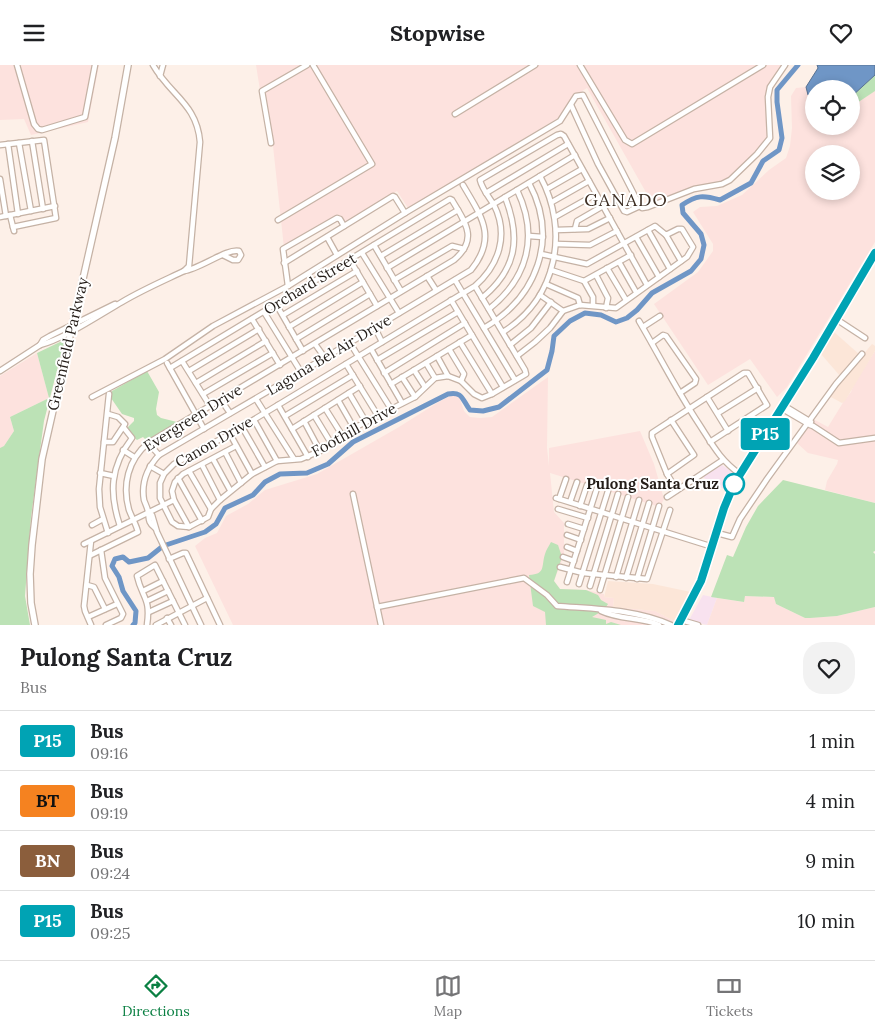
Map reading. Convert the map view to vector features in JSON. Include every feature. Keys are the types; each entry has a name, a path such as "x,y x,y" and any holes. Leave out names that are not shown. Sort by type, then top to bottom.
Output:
{"main road":[{"name":"Greenfield Parkway","path":"35,625 30,586 32,545 42,459 115,138 128,65"},
{"path":"680,622 701,581 728,498 740,473 875,253"}],"street":[{"path":"17,65 33,122 36,128 40,129 86,117 95,65"},
{"path":"153,65 160,76 191,111 199,131 200,142 190,259 189,266 184,271"},
{"path":"160,76 163,65"},
{"path":"271,143 262,91 307,65"},
{"path":"278,220 372,164 313,65"},
{"path":"455,114 535,65"},
{"path":"580,65 625,140 632,144 763,65"},
{"path":"571,105 598,164 624,211 628,211 640,206 648,207 694,189 722,184 730,180 757,154 770,137 767,105 770,87 785,65"},
{"path":"92,397 165,359 213,326 288,286 405,213 560,121 576,96 583,95 640,206"},
{"name":"Canon Drive","path":"163,505 159,490 164,474 174,464 254,420 451,301 484,278 493,266 499,251 502,231 494,205 480,181 561,134 568,143"},
{"path":"0,145 44,140 56,218 13,229 5,216 0,179"},
{"path":"32,141 43,209"},
{"path":"19,143 30,211"},
{"path":"486,193 568,143 648,285"},
{"path":"8,144 18,214"},
{"path":"387,268 575,155"},
{"path":"547,189 582,169"},
{"path":"503,332 521,319 540,295 551,270 556,244 555,217 552,202 540,176"},
{"path":"552,202 589,181"},
{"path":"484,328 496,321 522,296 534,275 541,255 543,237 539,209 529,183"},
{"name":"Laguna Bel Air Drive","path":"201,625 148,517 144,500 144,487 150,466 158,455 301,373 471,270 482,254 486,235 483,219 463,185"},
{"path":"489,309 511,289 518,277 526,254 528,237 524,207 517,191"},
{"path":"555,217 596,194"},
{"path":"284,263 393,196 405,213"},
{"path":"482,298 501,279 512,255 515,240 514,224 505,197"},
{"name":"Orchard Street","path":"170,368 450,199 458,210"},
{"path":"575,229 578,221 603,205"},
{"path":"5,216 55,207"},
{"path":"380,257 458,210 465,222 468,236 464,249 452,246 394,280"},
{"path":"288,286 284,263 284,249 337,218 340,219 344,226"},
{"path":"556,230 591,229 610,218"},
{"path":"541,255 586,264 656,226 666,235 681,261"},
{"path":"517,356 545,333 563,311 580,305 616,308 687,257 693,248 684,230 680,229 666,235"},
{"path":"648,230 670,269"},
{"path":"556,244 590,245 617,231"},
{"path":"327,237 337,255"},
{"path":"528,237 543,237"},
{"path":"636,237 659,277"},
{"path":"374,245 402,291"},
{"name":"Evergreen Drive","path":"101,550 137,533 138,530 133,520 126,493 128,473 134,457 148,443 454,260 464,249"},
{"path":"362,253 399,313"},
{"path":"0,371 40,345 43,340 72,327 106,307 122,302 184,271 194,269 223,255"},
{"path":"584,281 631,255"},
{"path":"350,259 377,306"},
{"path":"619,261 636,292"},
{"path":"607,268 626,300"},
{"path":"551,270 584,281 593,297 593,305"},
{"path":"282,315 357,271"},
{"path":"596,275 608,298 606,307"},
{"path":"427,276 436,290"},
{"path":"455,280 515,380"},
{"path":"290,327 364,282"},
{"path":"546,284 575,296 578,298 580,305"},
{"path":"426,363 435,378 448,376 461,381 478,396 486,397 526,374 475,286"},
{"path":"296,339 370,294"},
{"path":"540,295 563,311"},
{"path":"451,301 503,387"},
{"path":"510,345 531,328 551,302"},
{"path":"276,304 304,351"},
{"path":"264,312 301,373"},
{"path":"377,360 458,312"},
{"path":"643,327 660,317"},
{"path":"252,319 280,365"},
{"path":"836,319 865,338"},
{"path":"639,321 710,442 724,462 740,473"},
{"path":"384,373 465,323"},
{"path":"375,328 382,342"},
{"path":"189,371 259,329"},
{"path":"391,384 472,335"},
{"path":"652,343 666,335 696,379 695,383 680,393"},
{"path":"196,383 266,341"},
{"path":"460,342 492,394"},
{"path":"350,343 391,409"},
{"path":"315,344 324,358"},
{"path":"371,349 402,403"},
{"path":"449,349 464,374 461,381"},
{"path":"203,394 273,353"},
{"path":"717,533 732,537 747,508 810,424 836,385 862,354"},
{"path":"437,356 448,376"},
{"path":"182,361 210,406"},
{"path":"167,363 204,429"},
{"path":"346,364 378,416"},
{"path":"414,370 425,387"},
{"path":"677,490 667,474 652,433 744,373 748,373 767,405 710,442"},
{"path":"285,416 353,375"},
{"path":"402,377 415,397"},
{"name":"Foothill Drive","path":"189,527 208,517 220,499 252,474 277,461 308,457 320,451 354,428 415,397 435,378"},
{"path":"292,429 360,387"},
{"path":"718,413 758,388"},
{"path":"108,533 99,498 109,393"},
{"path":"349,393 366,422"},
{"path":"707,397 728,431"},
{"path":"256,399 294,459"},
{"path":"221,400 230,413"},
{"path":"338,400 354,428"},
{"path":"278,405 308,457"},
{"path":"782,407 839,443 875,438"},
{"path":"325,408 342,435"},
{"path":"104,442 113,442 124,428 125,422 108,413"},
{"path":"314,415 332,443"},
{"path":"254,420 277,461"},
{"path":"667,474 694,455 671,420"},
{"path":"304,421 320,451"},
{"path":"242,427 265,467"},
{"path":"120,526 114,503 114,476 123,451 132,437 124,428"},
{"path":"230,434 252,474"},
{"path":"148,443 158,455"},
{"path":"189,527 174,500 173,487 178,478 236,446"},
{"path":"123,451 134,457"},
{"path":"225,452 241,483"},
{"path":"214,459 230,490"},
{"path":"667,497 724,462"},
{"path":"202,465 220,499"},
{"path":"150,466 164,474"},
{"path":"190,471 212,509"},
{"path":"100,473 114,476"},
{"path":"178,478 202,521"},
{"path":"566,479 558,499 713,547"},
{"path":"570,502 577,482"},
{"path":"580,505 587,485"},
{"path":"568,582 597,488"},
{"path":"579,584 608,491"},
{"path":"353,494 381,625"},
{"path":"590,586 618,494"},
{"path":"600,590 628,497"},
{"path":"84,544 174,500"},
{"path":"616,577 639,500"},
{"path":"626,577 649,503"},
{"path":"163,505 174,524 189,527"},
{"path":"637,579 659,507"},
{"path":"558,509 588,518"},
{"path":"560,567 583,573 646,580 670,510"},
{"path":"92,525 103,519"},
{"path":"568,524 584,529"},
{"path":"566,535 581,540"},
{"path":"91,541 84,606 91,625"},
{"path":"567,547 578,551"},
{"path":"91,555 101,550 105,578 122,615 121,618 106,625"},
{"path":"168,556 186,553 220,625"},
{"path":"563,557 574,561"},
{"path":"147,625 148,601 137,576 154,566 156,566 185,625"},
{"path":"377,607 524,578 547,595 557,606 638,613 671,625"},
{"path":"142,591 163,581"},
{"path":"87,585 94,587 105,609"},
{"path":"148,601 168,591"},
{"path":"156,625 207,598"},
{"path":"149,613 173,601"},
{"path":"88,617 117,604"},
{"path":"596,609 614,617 659,625"},
{"path":"167,618 171,625"},
{"path":"680,622 698,625"}],"shaded area":[{"path":"0,65 99,65 88,122 31,135 24,119 0,120"},
{"path":"256,65 784,65 769,88 766,107 769,137 729,179 716,184 652,203 587,88 571,98 560,117 408,208 397,191 345,223 340,215 284,248 273,146 269,147"},
{"path":"817,65 875,65 875,242 787,387 777,397 750,359 708,385 654,304 698,272 713,251 713,244 693,212 700,207 717,206 742,195 769,170 786,158 790,146 792,128 791,96 796,88 805,87 805,135 860,135 860,80 810,80 818,68"},
{"path":"834,332 860,355 841,377 821,354"},
{"path":"872,344 875,346 875,351 845,401 842,403 829,396"},
{"path":"875,351 875,503 825,490 827,481 838,460 808,453 797,443 813,419 828,427"},
{"path":"37,353 49,398 10,417 14,431 4,446 0,448 0,376"},
{"path":"548,377 547,448 549,466 549,448 640,431 654,464 664,499 660,507 550,473 554,512 564,523 564,555 554,581 560,589 586,590 604,594 604,597 614,598 613,607 655,611 676,622 674,625 233,625 195,546 205,538 217,533 226,516 248,504 265,490 317,474 450,396 459,396 464,411 470,417 492,417"},
{"path":"722,465 735,474 727,490 703,477"},
{"path":"608,581 653,584 691,592 676,622 655,611 613,607 614,598 604,597"},
{"path":"703,595 717,598 707,625 689,620"},
{"path":"745,596 775,597 776,604 805,618 837,616 875,607 875,625 707,625 717,598 743,602"}],"green space":[{"path":"875,75 875,91 860,101 860,89"},
{"path":"62,341 64,343 44,421 31,517 25,596 30,625 0,625 0,448 4,446 14,431 10,417 49,398 37,353"},
{"path":"147,371 159,392 156,409 157,415 161,418 177,422 177,424 147,441 143,437 137,440 125,430 134,421 134,418 122,414 111,398 112,391"},
{"path":"783,480 875,503 875,551 873,552 875,554 875,607 837,616 805,618 776,604 774,597 745,596 744,602 711,597 727,555 733,557 746,527 758,506"},
{"path":"551,542 558,545 562,557 554,581 560,589 586,590 598,595 601,600 608,604 604,610 592,617 606,620 606,624 611,622 621,625 546,625 545,612 533,606 529,575 538,573 542,569 545,553"}],"water":[{"path":"817,65 875,65 875,75 860,89 860,80 810,80 818,68"}],"waterway":[{"path":"133,625 135,623 136,611 123,591 119,577 112,566 115,559 123,557 129,562 148,558 163,546 205,532 216,524 225,508 253,495 265,482 280,474 307,473 328,464 353,442 448,394 453,393 462,397 470,410 483,411 499,407 547,370 554,336 570,321 585,313 601,315 616,322 627,318 652,293 691,271 701,259 704,245 701,234 683,213 682,205 700,197 720,200 751,183 763,161 779,150 782,138 777,90 798,65"}],"bus line":[{"name":"P15","path":"678,625 701,581 724,508 734,484 813,358 875,253"}],"place":[{"name":"Pulong Santa Cruz","path":"734,484"}],"district":[{"name":"GANADO","path":"626,200"}]}
